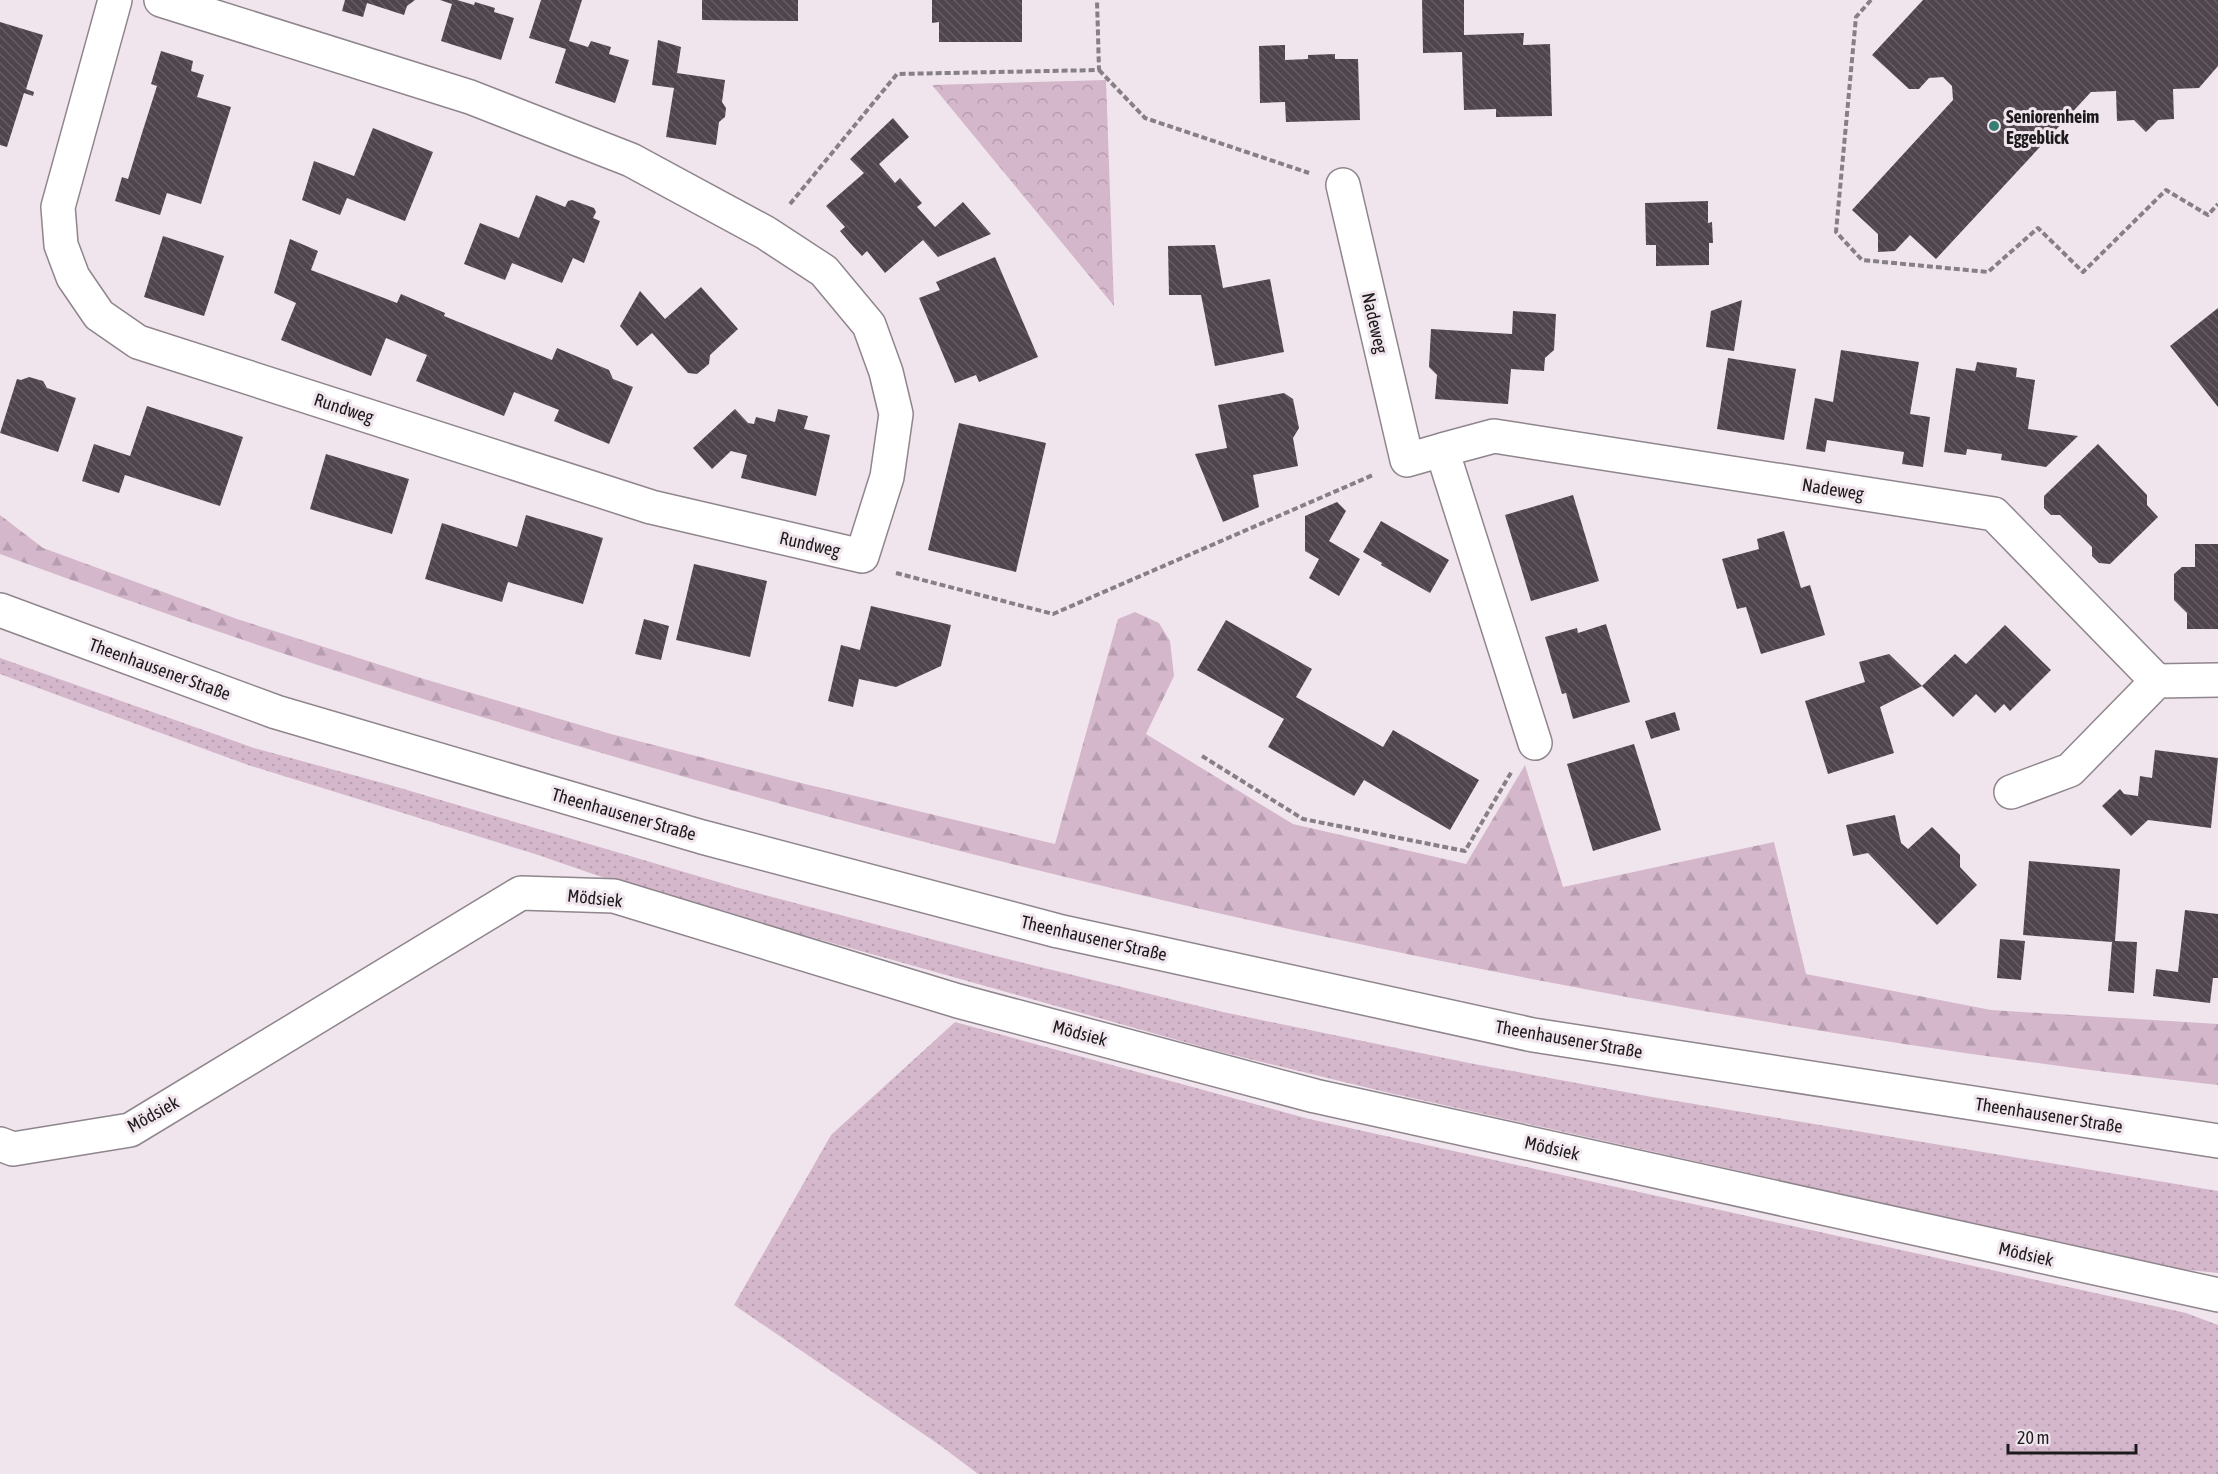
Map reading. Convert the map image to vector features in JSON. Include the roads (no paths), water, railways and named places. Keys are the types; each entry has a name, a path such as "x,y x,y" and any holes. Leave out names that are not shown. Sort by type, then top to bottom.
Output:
{"street":[{"name":"Rundweg","path":"115,0 58,207 61,245 73,277 99,315 138,342 639,503 862,556 887,477 896,414 886,372 868,325 824,270 766,233 632,160 470,97 161,0"},
{"name":"Nadeweg","path":"1343,185 1407,460 1494,436 1994,514 2157,681"},
{"path":"1442,450 1535,743"},
{"name":"Theenhausener Straße","path":"0,610 276,712 702,837 1058,931 1533,1035 2217,1141"},
{"path":"2012,792 2070,770 2157,681 2218,680"},
{"name":"Mödsiek","path":"0,1144 13,1149 130,1130 521,893 614,896 958,1001 1315,1096 2189,1290 2218,1294"}],"place":[{"name":"Seniorenheim Eggeblick","path":"1994,126"}]}
